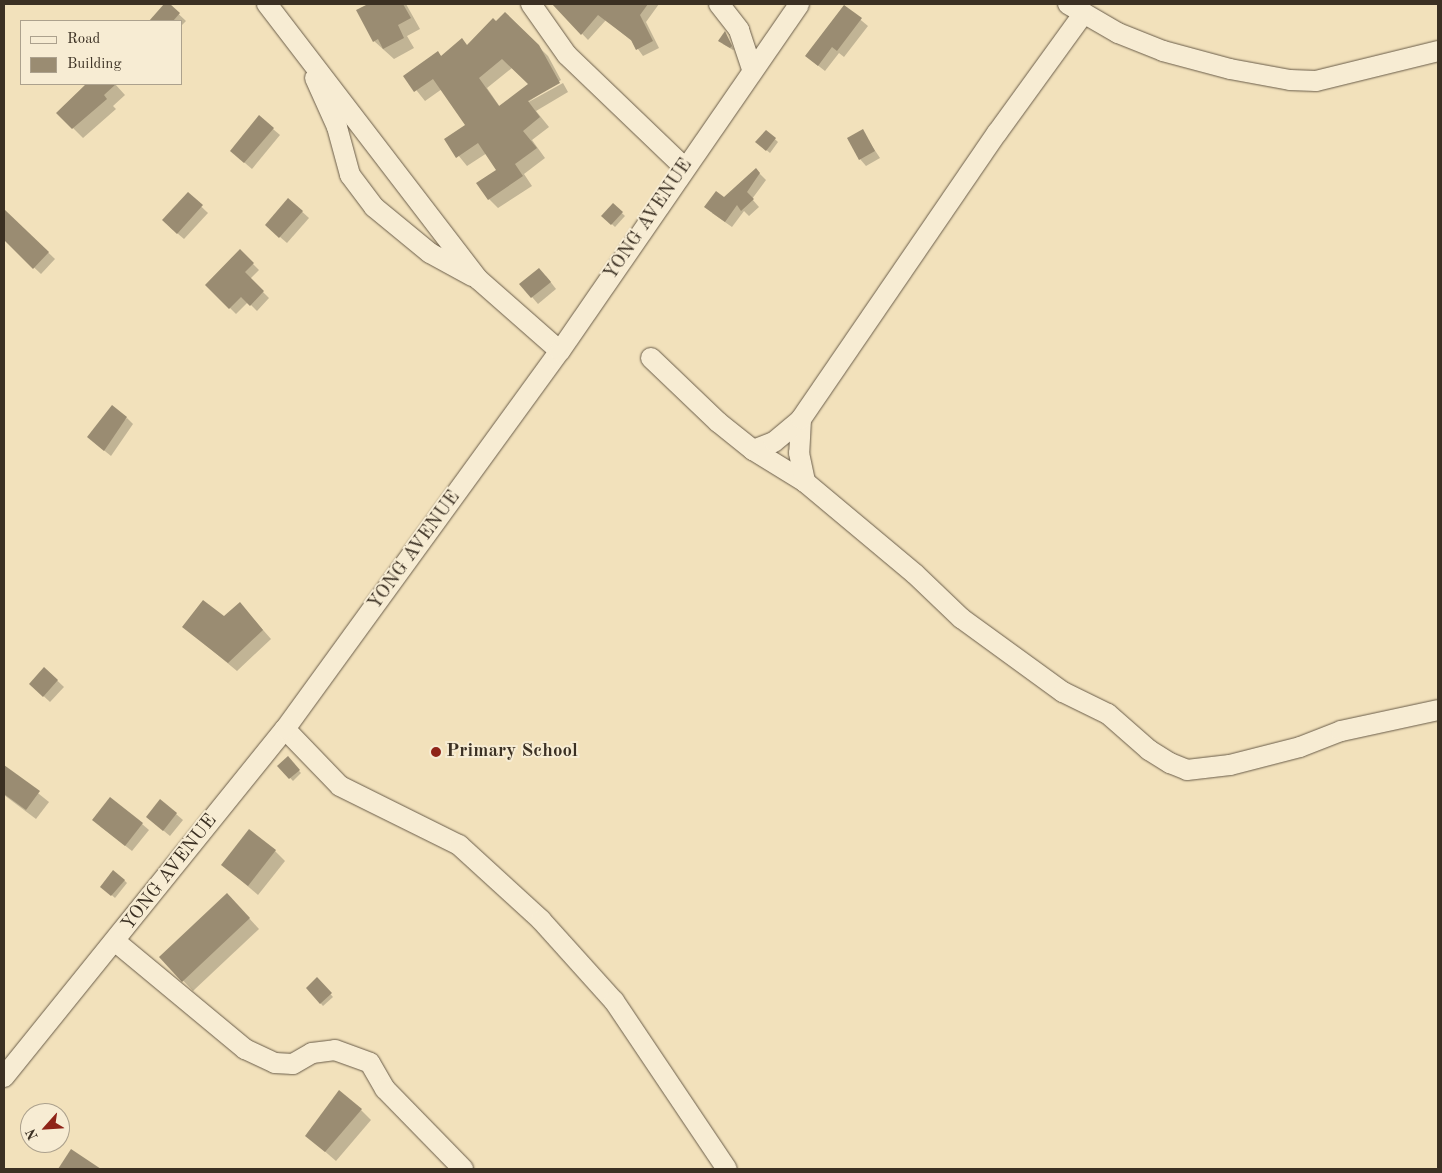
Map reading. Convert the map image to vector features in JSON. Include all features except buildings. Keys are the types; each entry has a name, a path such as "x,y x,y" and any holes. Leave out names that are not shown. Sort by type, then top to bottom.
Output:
{"street":[{"path":"268,4 478,279 560,351"},
{"path":"531,4 567,55 685,168"},
{"path":"719,4 739,30 752,69"},
{"name":"YONG AVENUE","path":"4,1077 116,942 285,729 560,351 752,69 799,4"},
{"path":"753,450 774,442 801,419 997,132 1076,9 1118,33 1163,51 1230,69 1290,80 1316,81 1438,51"},
{"path":"303,50 337,127 350,175 374,207 430,254 478,279"},
{"path":"651,358 718,422 753,450 805,482 915,574 961,618 1063,692 1108,714 1149,750 1187,770 1230,764 1300,747 1341,731 1438,710"},
{"path":"801,419 799,453 805,482"},
{"path":"285,729 340,786 459,845 541,920 614,1001 727,1169"},
{"path":"116,942 245,1049 275,1063 293,1064 312,1053 335,1050 370,1063 385,1088 464,1169"}],"place":[{"name":"Primary School","path":"436,752"}]}
